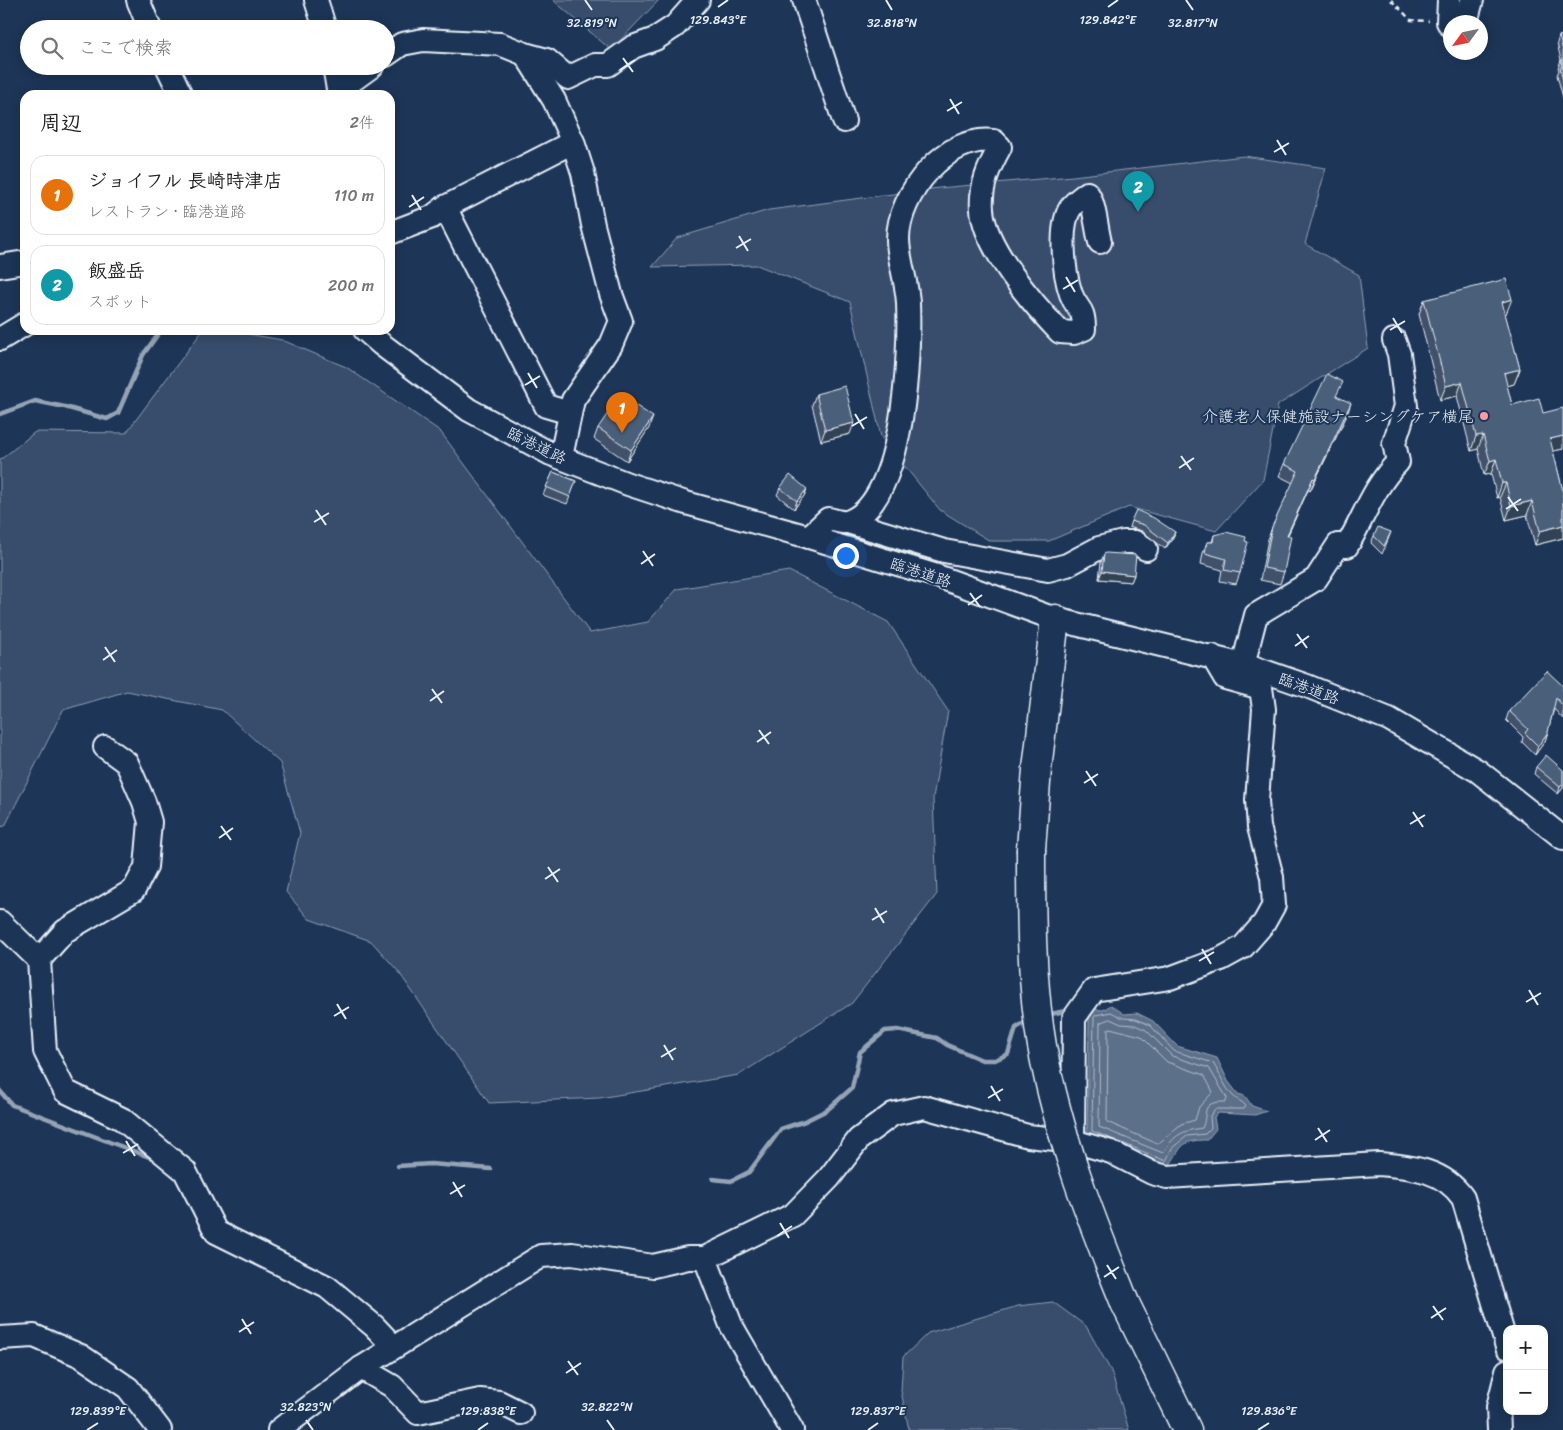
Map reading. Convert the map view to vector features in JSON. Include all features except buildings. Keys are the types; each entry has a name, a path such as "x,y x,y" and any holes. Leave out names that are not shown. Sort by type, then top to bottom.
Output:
{"highway":[{"path":"1055,618 1037,769 1032,849 1030,924 1034,984 1042,1046 1057,1113 1077,1177 1125,1302 1187,1430"}],"street":[{"path":"138,0 146,20"},
{"path":"316,0 322,20"},
{"path":"395,49 402,44 423,40 500,44 547,60 568,78 596,65 608,66 633,48 655,39 675,26 698,0"},
{"path":"804,0 844,121"},
{"path":"1456,15 1472,0"},
{"path":"526,54 554,100 573,142 583,173 593,224 611,294 620,321 611,345 573,400 561,457"},
{"path":"172,75 179,90"},
{"path":"336,75 338,90"},
{"path":"343,90 361,75"},
{"path":"848,522 865,513 876,499 889,471 903,409 908,354 908,302 898,239 906,202 921,180 941,159 960,145 984,139 994,141 1000,147 985,176 982,210 989,233 1010,273 1060,332 1074,333 1084,329 1084,315 1071,295 1064,259 1064,227 1071,206 1087,193 1094,202 1094,216 1100,242"},
{"path":"395,231 432,216 445,207 573,142"},
{"path":"445,207 546,406 570,413"},
{"path":"0,266 20,263"},
{"path":"0,339 20,327"},
{"name":"臨港道路","path":"371,335 469,410 561,457 686,503 809,537 937,576 1055,618 1243,665 1307,686 1389,719 1478,771 1563,838"},
{"path":"1243,665 1256,615 1316,579 1338,545 1347,546 1364,516 1370,498 1388,472 1398,462 1394,443 1406,406 1399,354 1394,340"},
{"path":"809,537 828,519 848,522 944,551 1048,570 1067,565 1099,548 1123,542 1135,542 1146,549"},
{"path":"1073,1141 1074,1076 1079,1009 1094,990 1170,978 1221,959 1243,947 1264,924 1274,905 1272,876 1259,826 1257,800 1261,772 1264,709 1261,688 1225,678 1212,656"},
{"path":"39,960 65,931 134,890 146,867 150,822 144,802 127,764 104,747"},
{"path":"0,922 39,960 45,1051 65,1091 122,1119 185,1170 216,1232 327,1287 374,1326 394,1347"},
{"path":"279,1430 361,1368 541,1256 572,1254 653,1266 688,1258 705,1258 793,1214 829,1178 859,1139 893,1114 924,1108 1028,1136 1073,1141 1111,1152 1152,1173 1167,1177 1379,1164 1412,1167 1431,1172 1454,1185 1462,1198 1472,1225 1503,1333"},
{"path":"705,1258 732,1326 792,1430"},
{"path":"0,1338 34,1336 81,1356 128,1388 160,1430"},
{"path":"361,1368 392,1386 418,1412 480,1400 499,1402 521,1413"},
{"path":"1499,1430 1498,1407 1503,1387"}],"path":[{"path":"1391,0 1410,20 1443,18"}],"shaded area":[{"path":"553,0 659,0 611,50"},
{"path":"1244,156 1326,168 1305,244 1359,275 1368,348 1278,405 1263,480 1216,531 1129,507 1049,541 990,541 940,510 881,437 850,302 757,265 652,267 677,238 769,210 939,188 1073,176"},
{"path":"199,335 254,335 282,340 346,367 440,431 590,633 648,622 677,589 789,571 888,622 948,711 933,798 937,894 852,1003 739,1075 599,1098 489,1103 398,971 371,941 309,919 286,892 300,833 280,763 222,710 127,691 63,710 5,826 0,827 0,460 35,432 126,433"},
{"path":"1053,1302 1086,1326 1111,1371 1129,1430 909,1430 901,1391 903,1357 928,1333 1018,1306"}],"water":[{"path":"1111,1005 1124,1014 1137,1013 1153,1021 1177,1046 1217,1058 1228,1081 1238,1094 1245,1096 1252,1106 1267,1111 1255,1115 1218,1113 1214,1117 1216,1129 1207,1140 1198,1140 1182,1146 1168,1167 1087,1136 1089,1016 1091,1009 1103,1010"}],"waterway":[{"path":"0,414 35,401 107,419 118,413 143,355 157,335"},
{"path":"1046,1015 1070,1010"},
{"path":"713,1179 731,1181 749,1172 781,1129 805,1121 827,1110 852,1088 860,1052 885,1031 897,1030 937,1038 947,1045 982,1060 995,1060 1008,1054 1016,1028 1029,1020"},
{"path":"0,1091 12,1105 157,1160"},
{"path":"398,1166 431,1164 491,1169"}],"place":[{"name":"飯盛岳","path":"1138,212"},
{"name":"介護老人保健施設ナーシングケア横尾","path":"1484,416"},
{"name":"ジョイフル 長崎時津店","path":"622,433"}]}
